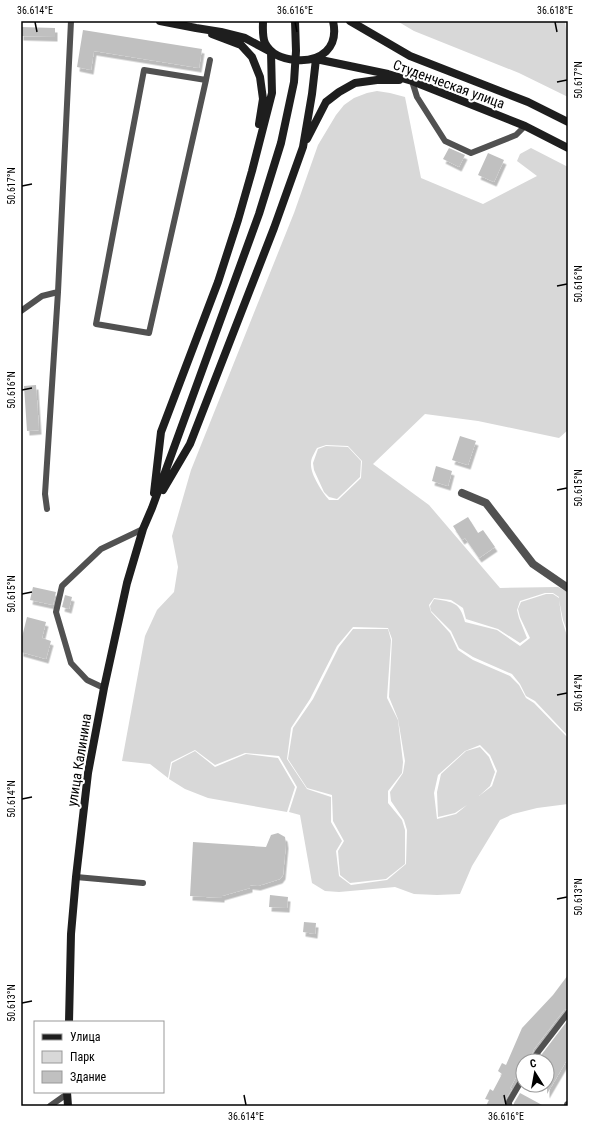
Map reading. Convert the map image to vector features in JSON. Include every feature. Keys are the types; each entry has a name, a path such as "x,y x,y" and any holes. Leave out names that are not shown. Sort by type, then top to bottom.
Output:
{"main road":[{"path":"160,21 245,38 271,52"},
{"path":"152,508 161,432 218,282 252,171 272,93 271,52 264,41 263,21"},
{"path":"152,508 259,214 281,143 294,82 296,51 295,21"},
{"path":"303,147 316,59 330,48 333,39 333,21"},
{"name":"Студенческая улица","path":"350,21 410,56 528,102 568,122"},
{"path":"196,28 241,45 252,57 260,77 263,99 252,171"},
{"name":"Студенческая улица","path":"271,52 285,59 304,61 316,59 388,74 412,81 525,126 568,148"},
{"path":"152,508 190,444 274,228 303,147 326,102 339,92 355,84 377,80 412,81"},
{"name":"улица Калинина","path":"69,1021 71,934 88,773 104,688 127,583 143,529 152,508"},
{"path":"67,1093 68,1106"}],"street":[{"path":"462,493 486,504 533,564 568,588"}],"lane":[{"path":"47,510 45,494 58,292 71,21"},
{"path":"206,80 144,70 96,324 149,333 206,80 210,60"},
{"path":"412,81 417,97 445,141 471,153 516,135 525,126"},
{"path":"21,311 42,296 58,292"},
{"path":"104,688 87,680 71,663 56,612 62,586 101,549 143,529"},
{"path":"76,877 143,883"},
{"path":"537,1053 568,1013"},
{"path":"50,1106 67,1093"},
{"path":"509,1106 515,1093"}],"green space":[{"path":"397,21 565,21 568,32 568,97 519,73 414,31"},
{"path":"377,91 405,97 421,178 483,204 537,176 517,161 520,154 531,148 568,167 568,430 559,438 478,421 425,414 373,464 429,505 500,588 558,587 568,592 568,634 563,620 559,600 562,620 568,639 568,736 535,701 526,696 520,684 512,674 473,657 459,648 451,631 431,611 430,606 434,599 451,602 461,610 465,622 497,630 520,646 530,638 520,617 518,609 521,602 546,594 553,594 559,597 553,593 545,593 520,601 517,610 527,638 520,643 498,629 466,619 463,608 451,600 434,598 429,605 431,612 450,633 458,650 473,660 510,676 519,685 526,698 534,703 568,738 568,804 537,808 513,814 500,820 472,866 460,894 414,894 395,887 339,892 325,891 312,883 300,815 289,812 297,787 279,756 245,753 215,765 195,750 171,762 168,778 150,764 122,761 145,636 157,610 174,592 178,567 172,536 191,470 294,213 318,145 336,115 344,105 354,98","holes":["326,445 348,446 362,461 361,478 338,500 329,500 317,483 312,472 311,463 317,448","353,627 388,628 392,639 389,697 398,719 405,761 403,773 390,792 391,801 404,820 407,830 406,864 387,880 351,885 339,876 336,851 342,841 331,822 331,797 307,789 287,759 291,728 310,699 337,646","480,745 490,755 497,771 492,786 479,796 490,786 495,772 489,757 480,747 466,751 441,774 437,792 438,817 455,813 467,805 456,814 437,819 434,793 438,775 465,751"]},
{"path":"326,446 348,447 361,461 360,477 337,499 329,497 324,492 314,470 313,463 318,449"},
{"path":"353,629 388,629 391,640 387,698 398,720 403,762 402,773 388,791 388,803 402,820 405,830 405,864 386,879 350,883 340,875 338,851 344,841 333,821 332,795 307,788 288,759 293,728 313,699 339,647"},
{"path":"195,751 215,767 246,754 278,758 295,787 287,812 208,798 185,789 169,779 172,763"}],"building":[{"path":"21,27 55,28 55,37 21,36"},
{"path":"83,30 202,49 199,68 94,51 91,70 77,67"},
{"path":"449,148 465,155 459,167 443,159"},
{"path":"488,153 504,160 494,182 478,175"},
{"path":"36,385 39,430 27,431 24,386"},
{"path":"460,436 476,441 468,465 452,460"},
{"path":"436,466 452,471 448,486 432,481"},
{"path":"468,517 478,533 483,530 495,547 479,558 465,538 462,540 453,526"},
{"path":"33,587 56,592 53,605 30,600"},
{"path":"65,595 72,597 69,609 62,607"},
{"path":"27,617 46,622 42,638 51,641 46,659 21,652 21,641"},
{"path":"278,833 285,837 286,844 283,875 280,879 258,886 250,885 250,888 222,896 222,898 190,896 193,842 266,847 271,835"},
{"path":"270,895 288,897 287,908 269,907"},
{"path":"304,922 316,923 315,934 303,932"},
{"path":"568,975 568,1009 564,1010 532,1053 515,1053 515,1079 510,1088 512,1089 505,1100 504,1106 486,1106 489,1100 485,1099 490,1089 493,1091 502,1074 498,1071 502,1063 506,1065 522,1028 553,995"},
{"path":"568,1020 568,1058 555,1080 555,1053 543,1053"},
{"path":"520,1093 544,1106 514,1106 514,1103"}]}
